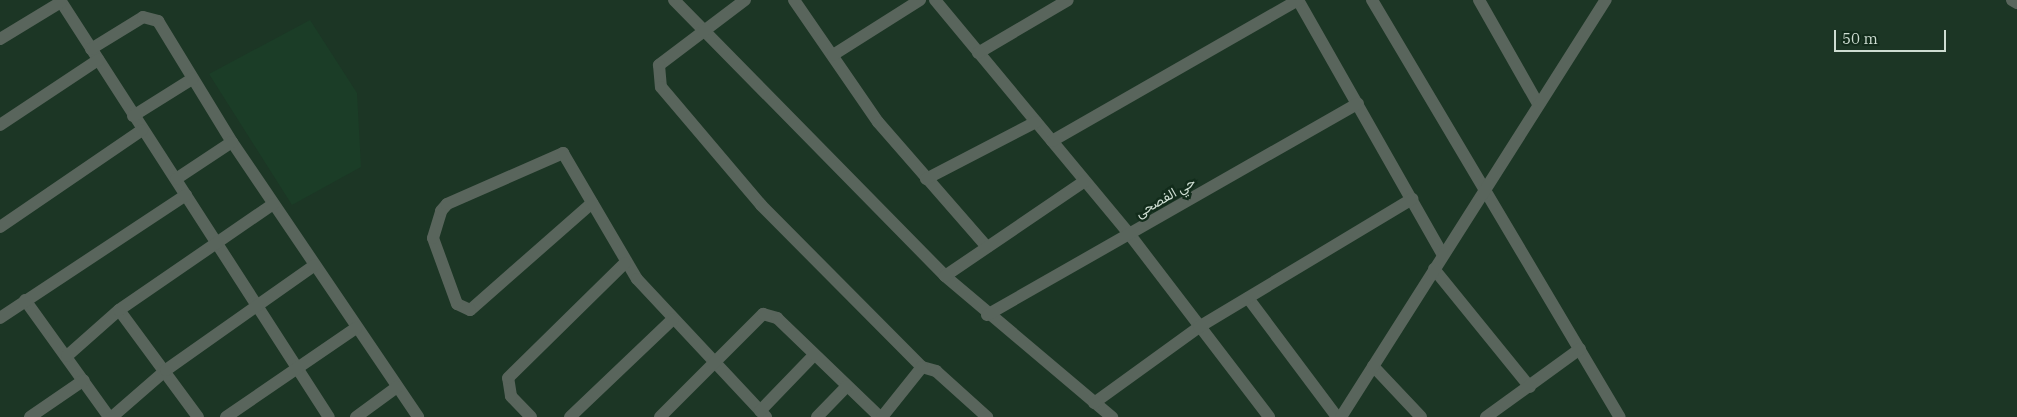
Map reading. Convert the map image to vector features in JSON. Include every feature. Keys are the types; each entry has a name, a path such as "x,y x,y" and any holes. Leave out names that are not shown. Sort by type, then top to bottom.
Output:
{"street":[{"path":"674,0 945,276 987,315 1112,417"},
{"path":"745,0 659,65 660,87 761,205 922,367 936,371 987,417"},
{"path":"794,0 878,122 987,247"},
{"path":"833,54 920,0"},
{"path":"935,0 1130,235 1199,328 1269,417"},
{"path":"978,53 1068,0"},
{"path":"1052,140 1298,0 1443,255"},
{"path":"1372,0 1483,190 1620,417"},
{"path":"1479,0 1538,104"},
{"path":"1341,417 1483,190 1606,0"},
{"path":"2012,0 2017,3"},
{"path":"0,39 61,1 142,130 186,195 254,306 329,417"},
{"path":"91,49 148,15 158,21 232,142 418,417"},
{"path":"0,125 98,60"},
{"path":"133,116 192,79"},
{"name":"حي الفصحى","path":"987,315 1358,103"},
{"path":"926,179 1036,122"},
{"path":"0,227 142,130"},
{"path":"176,180 232,142"},
{"path":"592,202 470,310 457,304 434,238 436,221 447,204 564,153 592,202 625,263 673,319 763,414 814,355"},
{"path":"945,276 1085,181"},
{"path":"0,318 186,195"},
{"path":"1094,403 1199,328 1412,200"},
{"path":"67,356 119,310 214,241 273,204"},
{"path":"531,417 511,396 508,378 625,263"},
{"path":"25,300 110,417 166,370 254,306 315,265"},
{"path":"1434,269 1530,387"},
{"path":"1248,298 1337,417"},
{"path":"119,310 166,370 198,417"},
{"path":"660,417 763,314 777,318 881,417 922,367"},
{"path":"570,417 673,319"},
{"path":"226,417 356,328"},
{"path":"1486,417 1580,349"},
{"path":"1373,366 1421,417"},
{"path":"30,417 84,380"},
{"path":"817,417 847,386"},
{"path":"356,417 397,387"}],"shaded area":[{"path":"310,20 357,93 361,167 292,205 209,74"}]}
